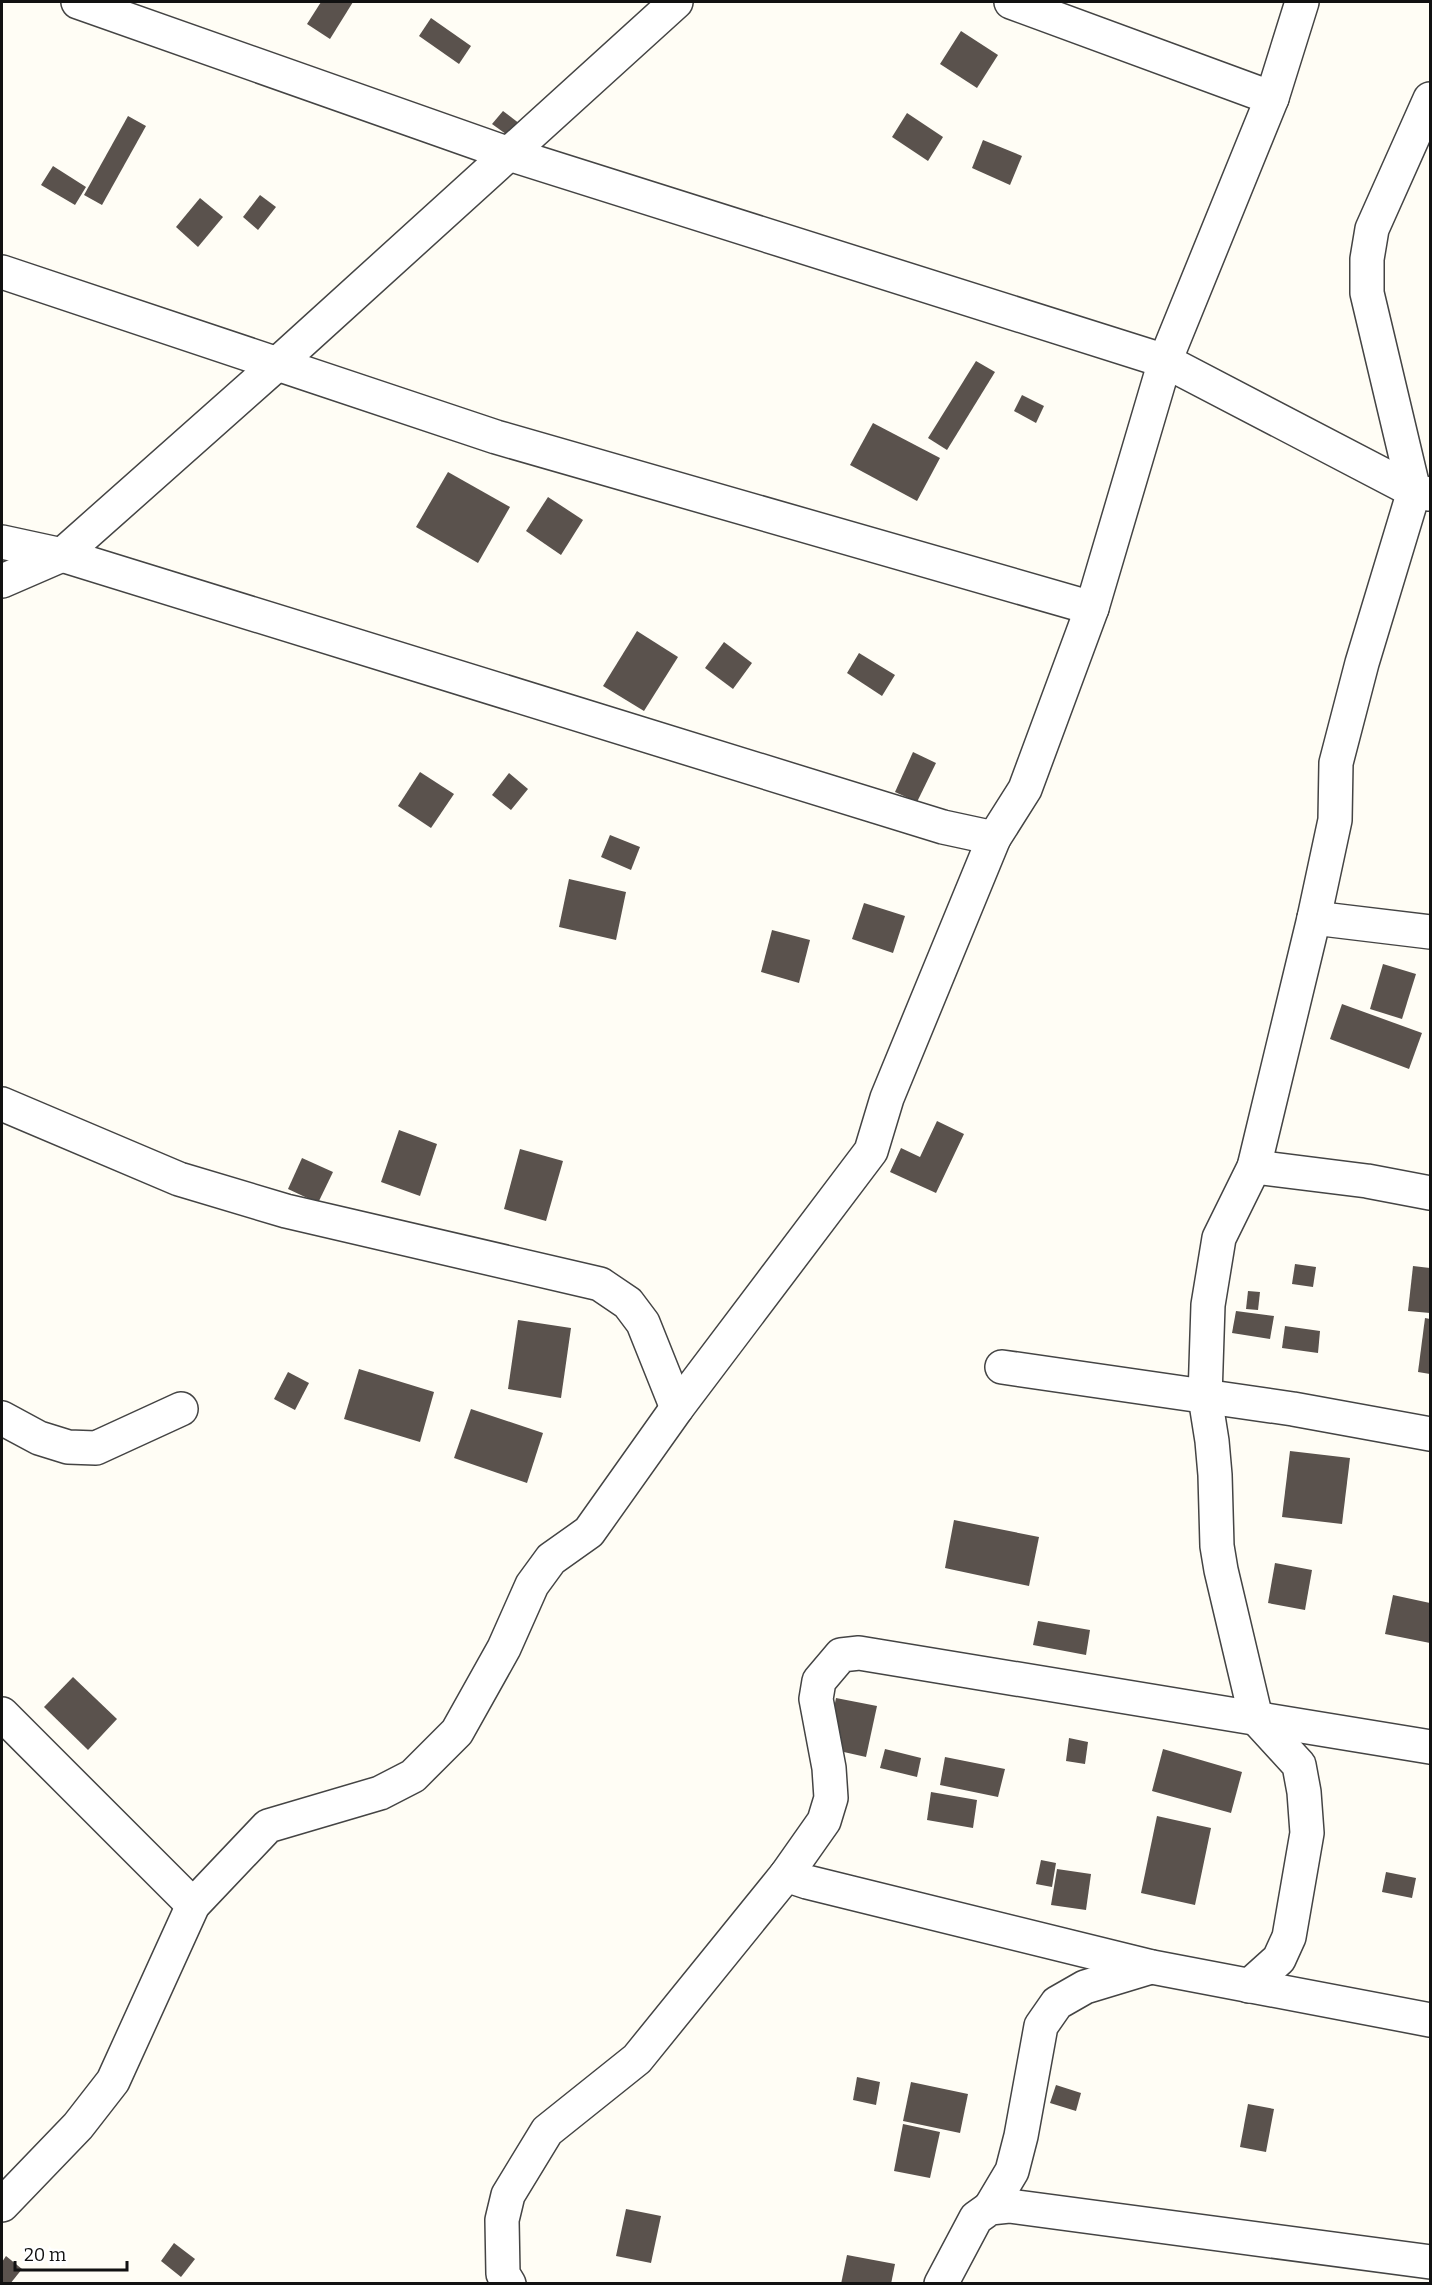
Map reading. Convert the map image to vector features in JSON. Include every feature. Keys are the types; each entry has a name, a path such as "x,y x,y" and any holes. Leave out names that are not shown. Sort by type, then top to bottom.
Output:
{"street":[{"path":"78,2 509,154 1165,361 1422,492"},
{"path":"2,581 62,555 276,365 676,2"},
{"path":"1011,2 1272,98"},
{"path":"2,2205 78,2126 113,2081 193,1905 268,1826 388,1789 412,1776 457,1732 504,1648 532,1585 551,1559 589,1532 677,1408 871,1150 887,1098 994,838 1025,789 1092,608 1165,361 1272,98 1302,2"},
{"path":"1249,1986 1279,1959 1289,1937 1307,1833 1304,1792 1299,1765 1256,1718 1217,1546 1215,1475 1205,1396 1208,1305 1219,1238 1254,1167 1314,918 1335,820 1336,763 1362,663 1422,492 1367,293 1367,259 1372,229 1423,136 1431,99"},
{"path":"2,272 496,437 1092,608"},
{"path":"2,542 62,555 943,827 994,838"},
{"path":"1314,918 1431,932"},
{"path":"2,1104 179,1179 286,1211 600,1284 628,1303 643,1323 677,1408"},
{"path":"1254,1167 1431,1193"},
{"path":"1002,1367 1293,1409 1431,1434"},
{"path":"2,1418 39,1438 68,1447 96,1448 181,1409"},
{"path":"509,2283 503,2274 502,2220 508,2195 547,2130 637,2059 786,1875 824,1821 831,1798 829,1768 816,1699 819,1681 841,1655 859,1653 1431,1747"},
{"path":"2,1714 193,1905"},
{"path":"786,1875 1152,1967 1431,2020"},
{"path":"941,2283 967,2231 976,2218 990,2208 1012,2171 1021,2136 1041,2026 1057,2003 1085,1987 1152,1967"},
{"path":"990,2208 1009,2206 1431,2262"}],"building":[{"path":"321,2 353,2 330,39 307,24"},
{"path":"431,18 471,46 459,64 419,36"},
{"path":"961,31 998,55 977,88 940,64"},
{"path":"503,111 520,124 510,137 492,124"},
{"path":"907,113 943,137 928,161 892,137"},
{"path":"128,116 146,126 102,205 84,195"},
{"path":"983,140 1022,156 1010,185 972,168"},
{"path":"53,166 86,187 75,205 41,185"},
{"path":"260,195 276,207 258,230 243,217"},
{"path":"200,198 223,217 198,247 176,227"},
{"path":"976,361 995,372 947,450 928,438"},
{"path":"1022,395 1044,406 1036,423 1014,411"},
{"path":"873,423 940,458 917,501 850,465"},
{"path":"448,472 510,507 478,563 416,527"},
{"path":"548,497 583,520 561,555 526,531"},
{"path":"637,631 678,657 644,711 603,686"},
{"path":"724,642 752,663 733,689 705,668"},
{"path":"859,653 895,675 882,696 847,673"},
{"path":"913,752 936,763 917,802 895,792"},
{"path":"420,772 454,794 431,828 398,806"},
{"path":"509,773 528,789 511,810 492,795"},
{"path":"610,835 640,847 631,870 601,857"},
{"path":"569,879 626,892 616,940 559,927"},
{"path":"864,903 905,916 893,953 852,939"},
{"path":"772,930 810,940 799,983 761,972"},
{"path":"1383,964 1416,974 1402,1019 1370,1009"},
{"path":"1342,1004 1422,1033 1409,1069 1330,1039"},
{"path":"937,1121 964,1134 936,1193 890,1172 901,1148 920,1157"},
{"path":"399,1130 437,1144 420,1196 381,1182"},
{"path":"520,1149 563,1161 546,1221 504,1209"},
{"path":"302,1158 333,1172 318,1203 288,1189"},
{"path":"1295,1264 1316,1267 1313,1287 1292,1284"},
{"path":"1413,1266 1430,1268 1430,1313 1408,1311"},
{"path":"1248,1291 1260,1292 1258,1310 1246,1309"},
{"path":"1236,1311 1274,1316 1270,1339 1232,1333"},
{"path":"1425,1318 1430,1319 1430,1374 1418,1372"},
{"path":"518,1320 571,1328 561,1398 508,1389"},
{"path":"1285,1326 1320,1331 1318,1353 1282,1348"},
{"path":"359,1369 434,1392 420,1442 344,1419"},
{"path":"288,1372 309,1383 295,1410 274,1399"},
{"path":"471,1409 543,1433 527,1483 454,1458"},
{"path":"1290,1451 1350,1458 1342,1524 1282,1517"},
{"path":"954,1520 1039,1537 1029,1586 945,1568"},
{"path":"1275,1563 1312,1570 1305,1610 1268,1603"},
{"path":"1393,1595 1430,1603 1430,1643 1385,1634"},
{"path":"1038,1621 1090,1630 1086,1655 1033,1645"},
{"path":"73,1677 117,1719 88,1750 44,1707"},
{"path":"836,1698 877,1706 866,1757 826,1748"},
{"path":"1069,1738 1088,1742 1085,1764 1066,1761"},
{"path":"885,1749 921,1758 917,1777 880,1768"},
{"path":"1163,1749 1242,1772 1231,1813 1152,1791"},
{"path":"945,1757 1005,1769 998,1797 940,1785"},
{"path":"931,1792 977,1800 973,1828 927,1820"},
{"path":"1157,1816 1211,1828 1195,1905 1141,1893"},
{"path":"1041,1860 1056,1863 1052,1887 1036,1884"},
{"path":"1057,1869 1091,1874 1086,1910 1051,1905"},
{"path":"1386,1872 1416,1878 1412,1898 1382,1892"},
{"path":"857,2077 880,2082 876,2105 853,2100"},
{"path":"911,2082 968,2094 960,2133 903,2121"},
{"path":"1056,2085 1081,2093 1076,2111 1050,2103"},
{"path":"1248,2104 1274,2109 1266,2152 1240,2147"},
{"path":"903,2124 940,2132 930,2178 894,2171"},
{"path":"626,2209 661,2216 651,2263 616,2256"},
{"path":"174,2243 195,2259 181,2277 161,2261"},
{"path":"847,2255 895,2264 891,2284 841,2284"},
{"path":"6,2256 22,2269 10,2284 2,2284 2,2262"}]}
